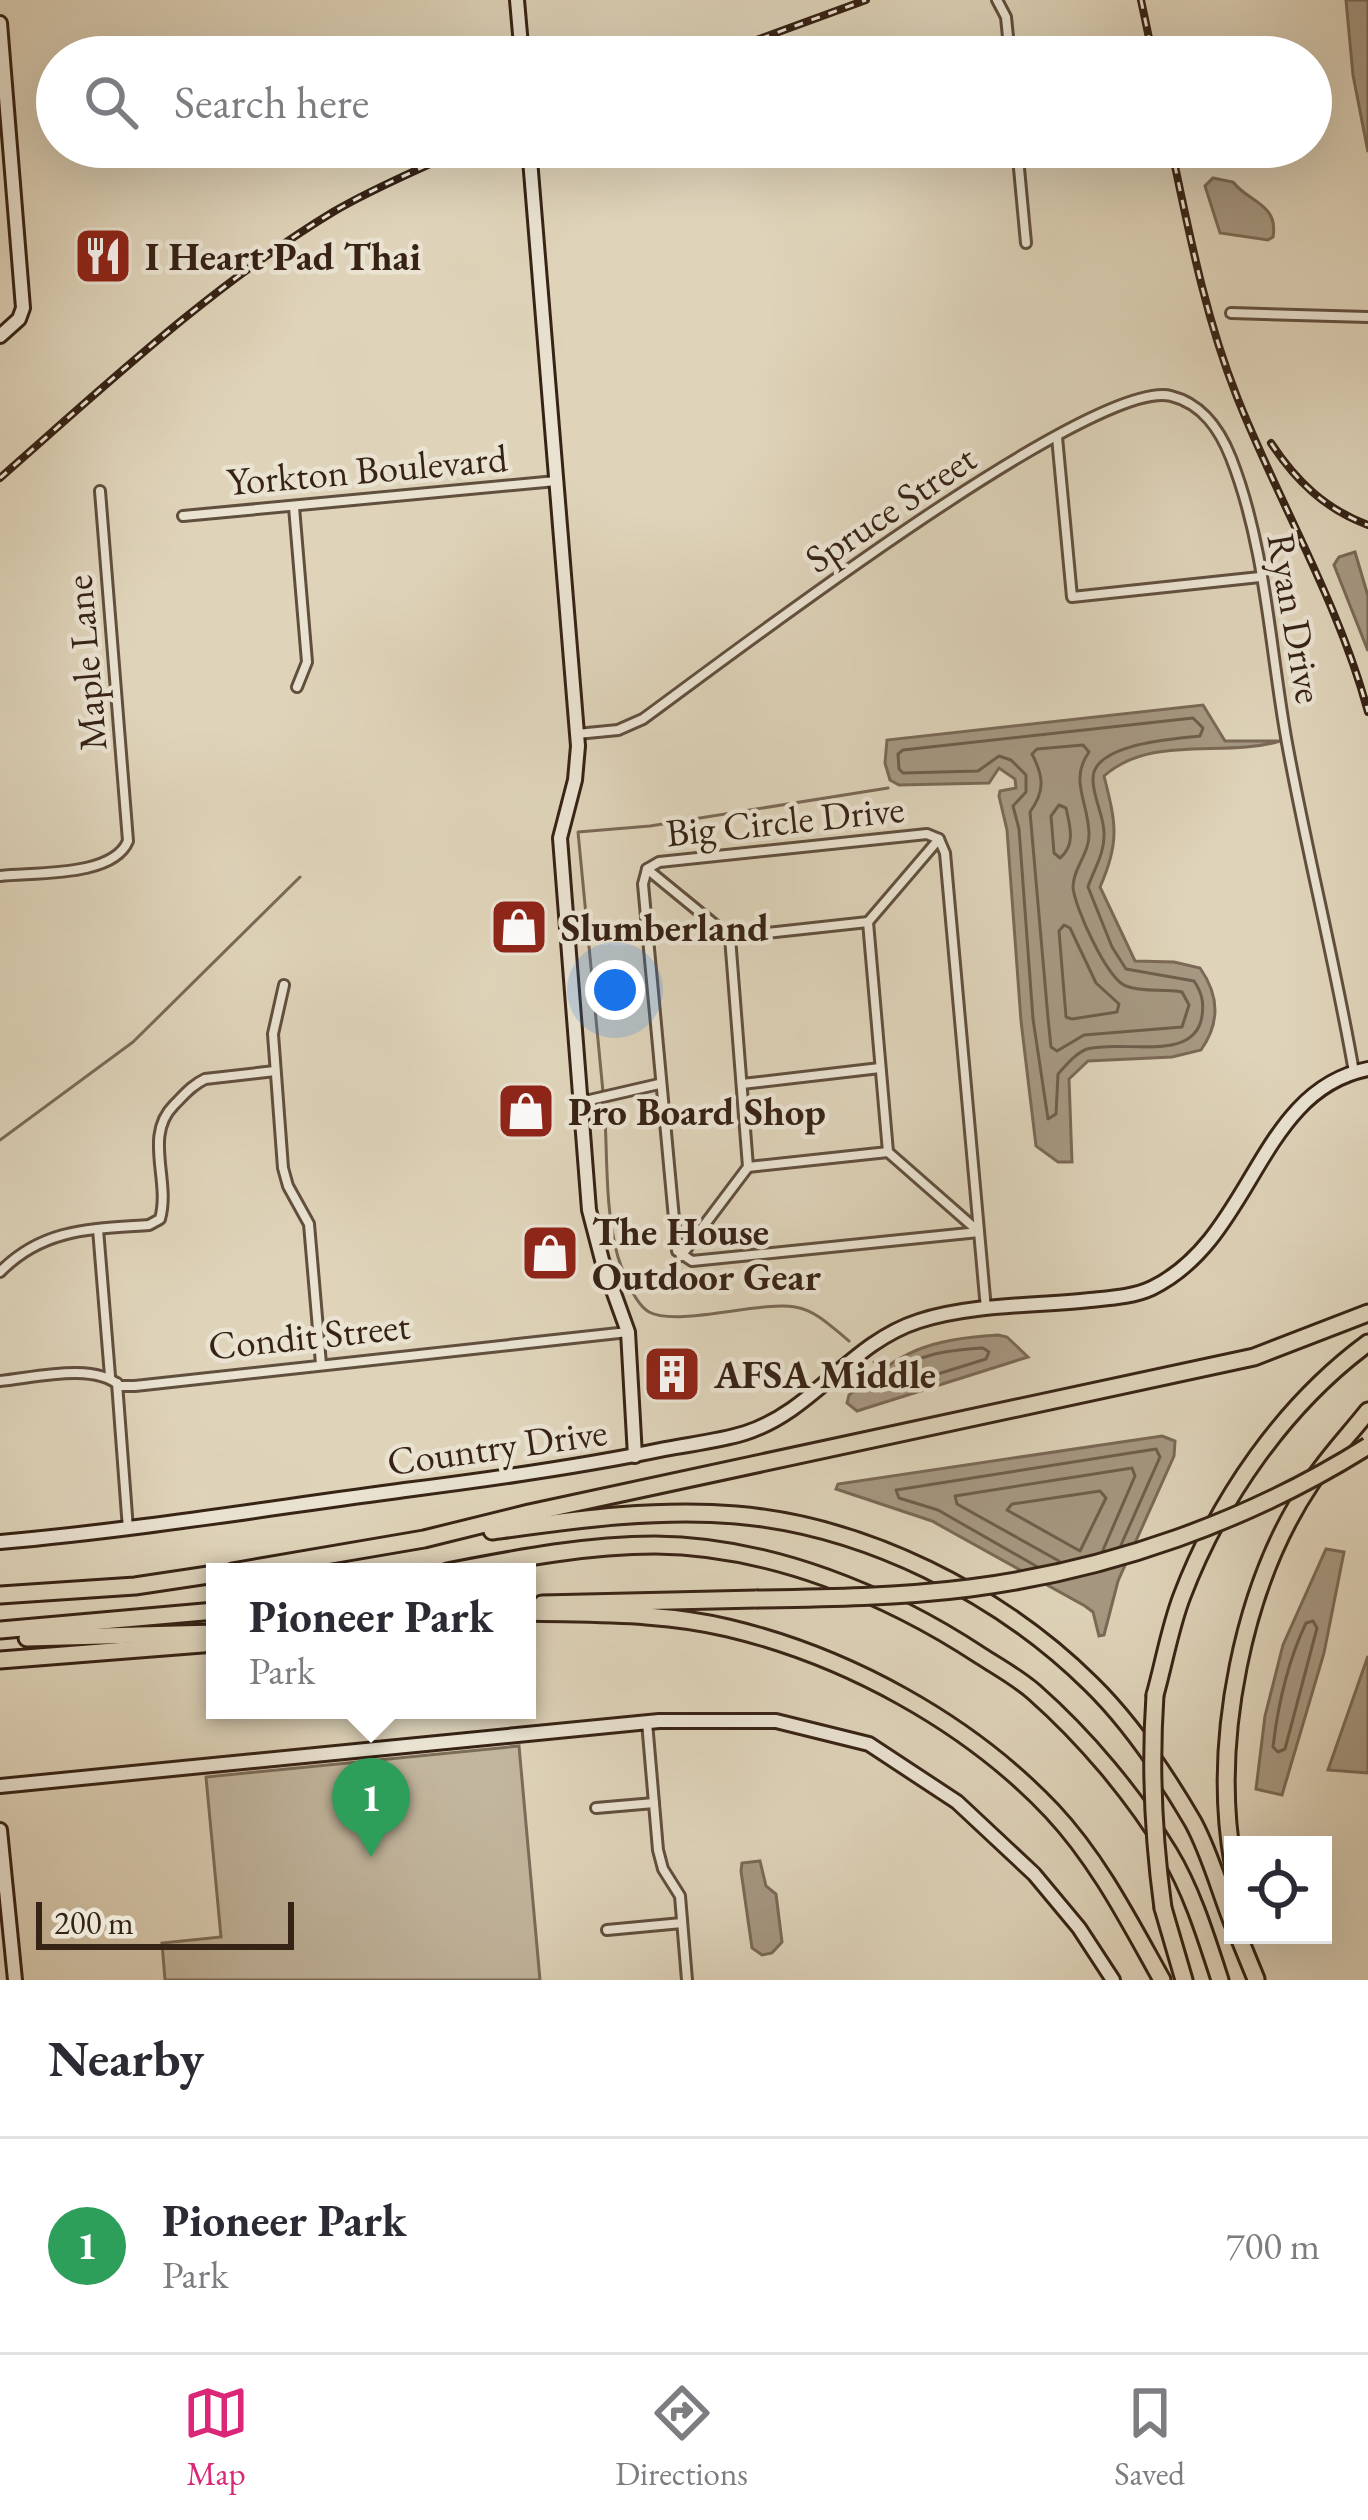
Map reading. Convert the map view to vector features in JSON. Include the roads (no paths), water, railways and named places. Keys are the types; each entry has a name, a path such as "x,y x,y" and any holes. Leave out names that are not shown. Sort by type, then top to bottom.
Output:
{"highway":[{"path":"424,1539 1254,1358 1368,1313"},
{"path":"1184,1980 1163,1907 1150,1767 1155,1695 1181,1598 1221,1510 1316,1386 1368,1343"},
{"path":"1230,1836 1227,1735 1243,1649 1268,1568 1310,1484 1368,1411"},
{"path":"536,1609 919,1594 974,1587 1080,1566 1193,1533 1250,1509 1368,1446"},
{"path":"284,1563 598,1517 691,1513 785,1522 895,1552 998,1609 1090,1683 1143,1746 1195,1826 1224,1901"},
{"path":"498,1563 572,1550 658,1545 777,1562 851,1586 938,1628 1031,1689 1099,1757 1169,1853 1220,1980"},
{"path":"1,1594 135,1586 206,1575"},
{"path":"536,1610 727,1627 840,1664 911,1703 991,1756 1052,1812 1113,1892 1162,1980"},
{"path":"0,1635 206,1612"},
{"path":"0,1635 206,1633"},
{"path":"0,1660 206,1644"},
{"path":"1245,1944 1256,1980"}],"street":[{"path":"517,0 520,36"},
{"path":"997,0 1006,17 1008,36"},
{"path":"0,23 4,118 23,308 19,319 0,336"},
{"path":"531,168 577,734 578,765 560,838 581,1102 592,1223 628,1332 635,1456"},
{"path":"1019,168 1026,243"},
{"path":"1231,313 1368,317"},
{"name":"Spruce Street","path":"577,734 618,730 643,719 962,489 1122,401 1171,395 1204,413 1231,458"},
{"path":"1057,437 1072,597 1260,577"},
{"name":"Ryan Drive","path":"1231,458 1260,577 1287,745 1361,1070"},
{"name":"Yorkton Boulevard","path":"183,516 556,481"},
{"name":"Maple Lane","path":"0,876 106,865 122,855 129,831 100,490"},
{"path":"293,507 307,662 297,687"},
{"name":"Big Circle Drive","path":"681,1256 674,1245 659,1084 643,884 647,869 656,862 932,834 945,853 986,1311"},
{"path":"647,869 730,937 868,922 939,839"},
{"path":"868,922 889,1152 979,1232"},
{"path":"730,937 748,1167 681,1256 692,1261 979,1232"},
{"path":"284,985 273,1034 284,1177 309,1224 321,1364"},
{"path":"742,1084 880,1068"},
{"name":"Country Drive","path":"0,1542 128,1531 635,1456 766,1425 795,1410 877,1339 924,1319 1116,1298 1164,1282 1197,1257 1222,1228 1290,1117 1315,1092 1361,1070"},
{"path":"0,1272 48,1237 148,1225 160,1219 164,1205 159,1126 164,1115 195,1084 275,1071"},
{"path":"581,1102 659,1084"},
{"path":"748,1167 889,1152"},
{"path":"98,1229 128,1531"},
{"name":"Condit Street","path":"0,1381 80,1375 134,1386 628,1332"},
{"path":"0,1786 647,1722 776,1721 869,1744 957,1802 1057,1900 1113,1980"},
{"path":"647,1722 659,1859 678,1892 687,1980"},
{"path":"596,1808 654,1804"},
{"path":"0,1830 14,1980"},
{"path":"607,1930 682,1923"}],"water":[{"path":"1346,0 1368,0 1368,152 1353,75"},
{"path":"1213,178 1233,182 1267,210 1273,237 1220,233 1205,186"},
{"path":"1355,552 1368,596 1368,651 1334,565 1339,557"},
{"path":"1203,705 1225,741 1280,741 1144,755 1104,776 1114,832 1100,887 1135,961 1200,968 1214,999 1212,1030 1201,1050 1172,1057 1088,1061 1069,1079 1072,1162 1058,1162 1036,1146 1021,1021 1007,830 999,796 1000,791 1016,788 1015,779 999,768 989,783 899,785 890,780 885,763 887,740"},
{"path":"1007,1337 1028,1357 857,1411 847,1403 849,1395 917,1350"},
{"path":"1162,1436 1175,1441 1174,1456 1118,1581 1104,1635 1099,1636 1093,1612 1085,1606 932,1521 836,1489 838,1484"},
{"path":"1326,1549 1344,1552 1324,1653 1282,1795 1256,1789 1265,1716 1283,1645"},
{"path":"1368,1656 1368,1773 1328,1770"},
{"path":"760,1861 766,1886 776,1894 782,1942 772,1953 762,1955 752,1948 741,1871 742,1863"}],"waterway":[{"path":"603,1092 578,832 650,826 888,788"},
{"path":"0,1140 133,1042 300,877"},
{"path":"604,1101 614,1238 626,1279 644,1308 679,1317 795,1307 817,1316 849,1341"},
{"path":"874,1362 883,1369"}],"railway":[{"path":"767,36 866,0"},
{"path":"1141,0 1149,36"},
{"path":"0,478 160,338 244,272 349,203 421,168"},
{"path":"1176,168 1226,366 1341,631 1368,712"},
{"path":"1271,443 1313,492 1368,525"}],"place":[{"name":"I Heart Pad Thai","path":"103,256"},
{"name":"Slumberland","path":"519,927"},
{"name":"Pro Board Shop","path":"526,1111"},
{"name":"The House Outdoor Gear","path":"550,1253"},
{"name":"AFSA Middle","path":"672,1374"},
{"name":"Pioneer Park","path":"371,1857"}]}
